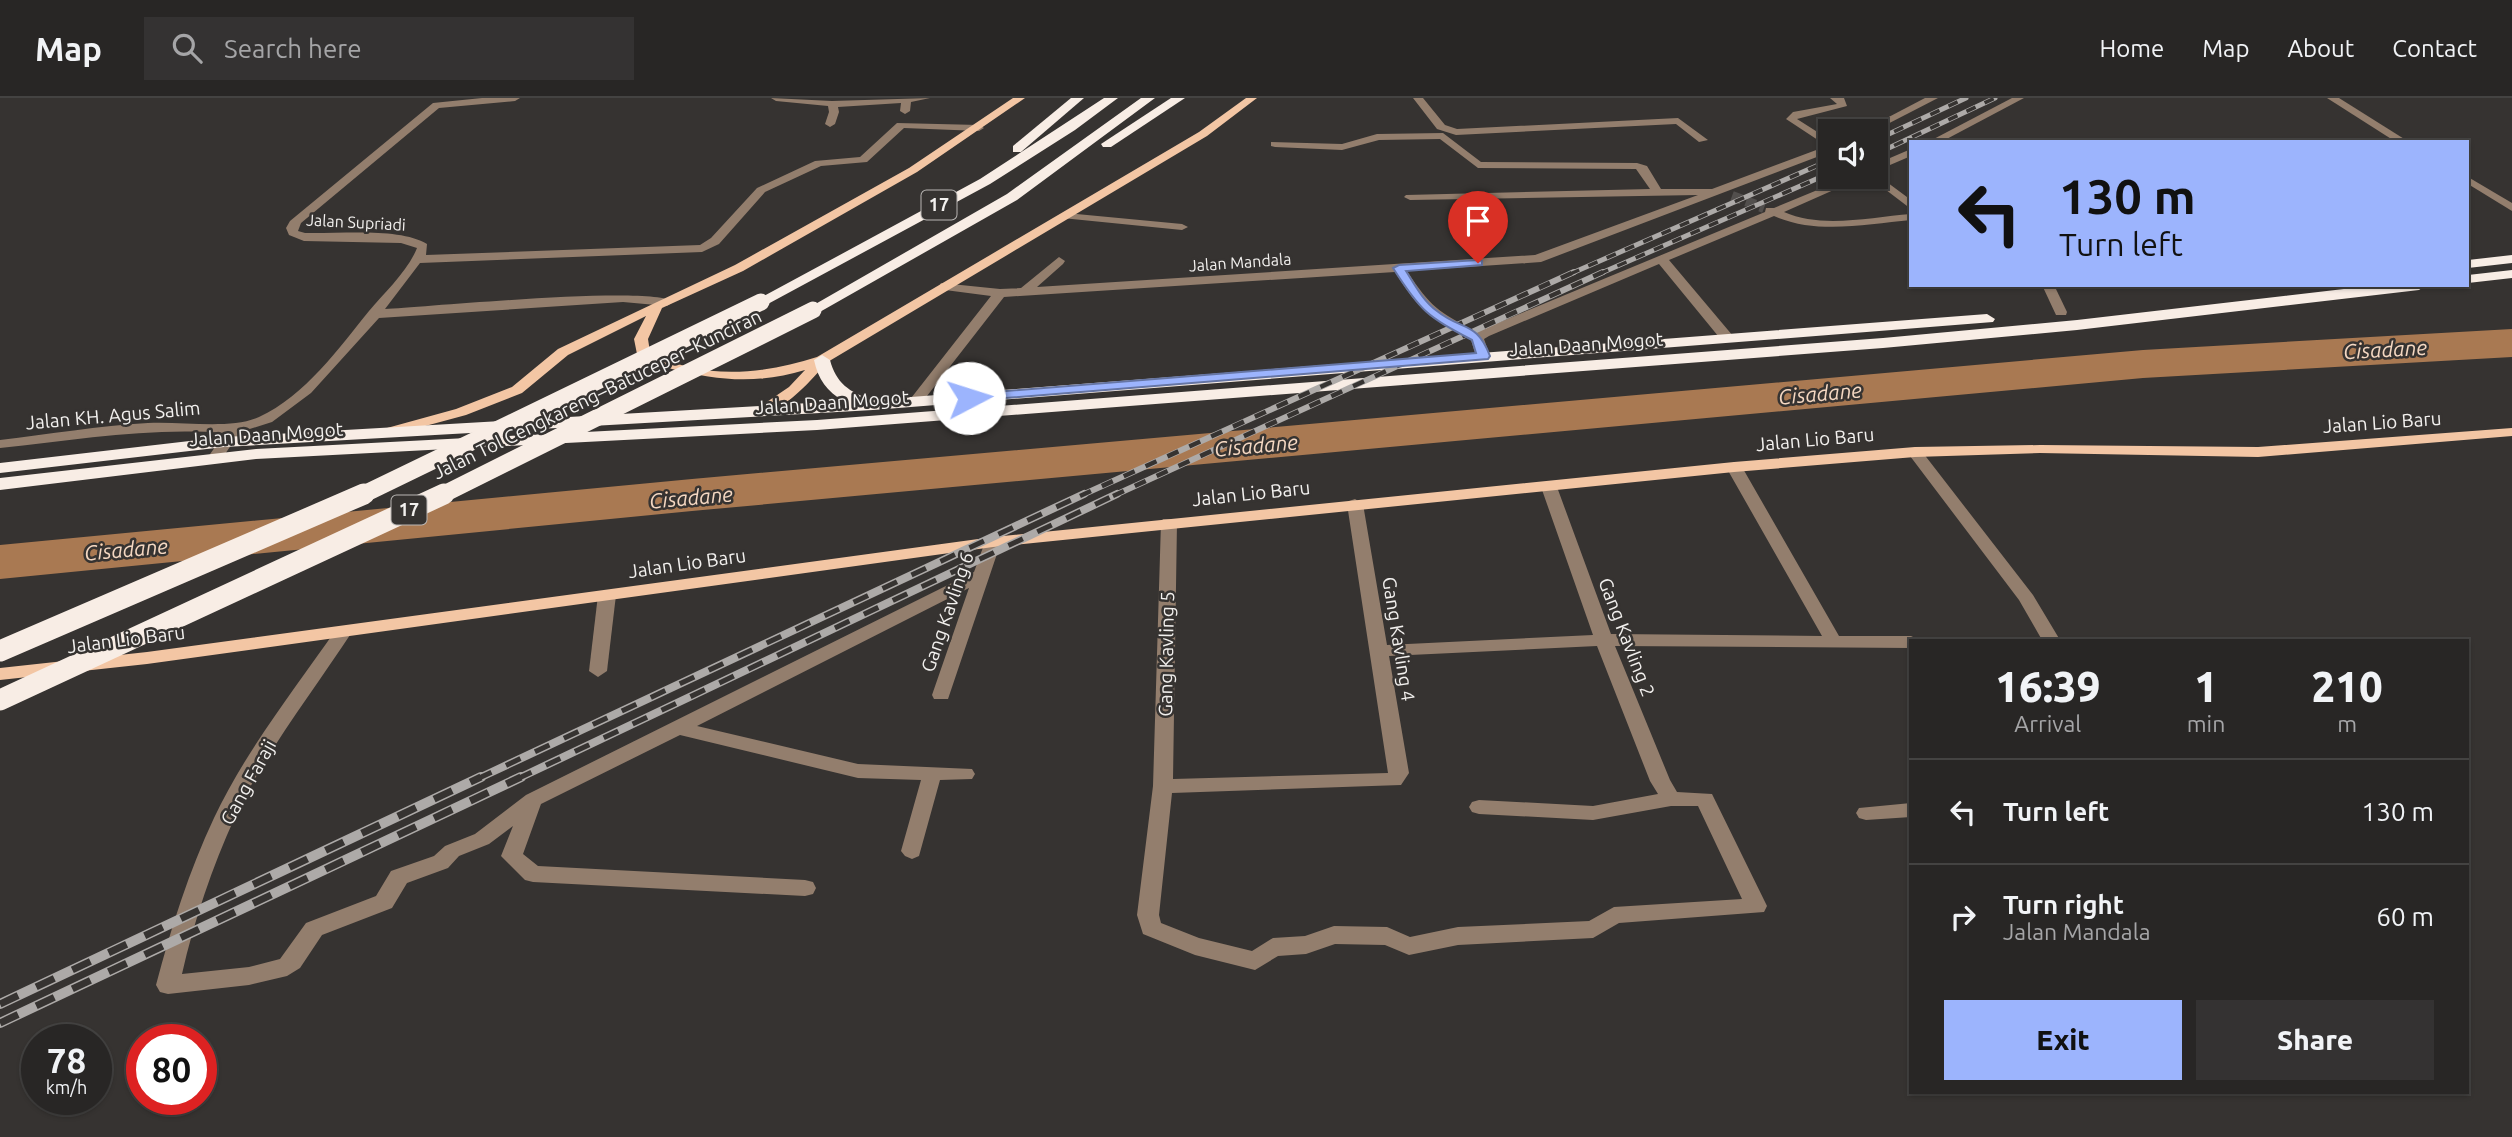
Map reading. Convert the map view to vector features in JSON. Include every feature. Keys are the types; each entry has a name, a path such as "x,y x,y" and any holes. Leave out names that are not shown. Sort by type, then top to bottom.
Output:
{"highway":[{"path":"972,187 1078,98"},
{"name":"Jalan Tol Cengkareng–Batuceper–Kunciran","path":"0,650 379,488 761,302 1041,147 1112,98"},
{"name":"Jalan Tol Cengkareng–Batuceper–Kunciran","path":"0,699 477,479 813,310 1012,197 1149,98"},
{"path":"1012,197 1149,119 1179,98"},
{"path":"2469,264 2512,259"},
{"path":"2469,279 2512,274"},
{"name":"Jalan Daan Mogot","path":"0,468 230,435 392,431 915,402 2062,312 2286,287"},
{"name":"Jalan Daan Mogot","path":"0,484 216,457 817,425 1883,343 2077,325 2402,287"},
{"path":"822,360 825,377 836,388 850,398 873,405"}],"main road":[{"path":"392,431 461,412 517,390 563,352 659,302 739,268 913,170 1020,98"},
{"path":"659,302 641,339 644,354 653,359 713,376 736,378 764,376 822,360 1203,134 1252,98"},
{"path":"759,412 794,390 822,360"},
{"name":"Jalan Lio Baru","path":"0,674 343,632 993,542 1168,522 1734,467 1915,452 2040,449 2258,452 2512,432"}],"street":[{"name":"Jalan Supriadi","path":"230,435 282,410 324,372 417,259 423,247 415,242 304,237 293,233 292,228 436,102 515,98"},
{"path":"776,98 832,104 925,98"},
{"path":"1418,98 1441,127 1456,132 1678,121 1703,140"},
{"path":"1888,120 1933,98"},
{"path":"1937,140 2019,98"},
{"path":"2332,98 2401,140"},
{"path":"1818,138 1791,119 1797,114 1842,106 1839,99"},
{"path":"417,259 702,248 715,241 761,190 818,163 863,160 901,125 906,100"},
{"path":"830,124 833,118 832,104"},
{"path":"901,125 979,128"},
{"path":"1275,144 1342,147 1364,143 1377,137 1443,136 1478,165 1637,166 1643,168 1657,192"},
{"name":"Jalan Mandala","path":"945,286 1000,293 1024,292 1538,259 1818,152"},
{"path":"1888,163 1909,153"},
{"path":"2469,181 2512,208"},
{"path":"1888,188 1909,203"},
{"path":"1477,338 1662,260 1770,210 1826,189"},
{"path":"1410,197 1719,191 1732,195"},
{"path":"1770,210 1795,221 1826,224 1909,217"},
{"path":"1066,216 1182,228"},
{"path":"1662,260 1728,340"},
{"path":"1024,292 1059,261"},
{"path":"1399,268 1420,301 1433,314 1477,338 1483,356"},
{"path":"2049,287 2062,312"},
{"path":"915,402 1000,293"},
{"path":"373,314 623,298 659,302"},
{"name":"Jalan KH. Agus Salim","path":"0,444 146,429 206,426 230,435"},
{"path":"216,457 230,435"},
{"path":"1915,452 2026,598 2050,639"},
{"path":"1734,467 1834,642"},
{"name":"Gang Kavling 2","path":"1549,487 1604,640 1660,781 1671,799"},
{"name":"Gang Kavling 4","path":"1163,786 1394,780 1399,773 1355,504"},
{"name":"Gang Kavling 5","path":"1168,522 1163,786 1148,915 1152,928 1195,946 1255,961 1273,947 1306,945 1334,935 1387,936 1409,946 1458,936 1593,929 1614,915 1756,906 1704,799 1671,799"},
{"name":"Gang Kavling 6","path":"941,695 993,542"},
{"path":"805,888 533,874 512,856 533,800 982,575"},
{"path":"598,671 607,595"},
{"name":"Gang Faraji","path":"343,632 250,772 225,817 182,927 168,985 273,972 289,964 306,935 314,929 384,902 399,877 441,863 452,851 482,839 533,800"},
{"path":"1379,651 1604,640 1909,642"},
{"path":"675,727 858,771 965,774"},
{"path":"912,851 932,774"},
{"path":"1479,807 1593,813 1671,799"},
{"path":"1866,813 1909,810"}],"waterway":[{"name":"Cisadane","path":"0,562 692,495 2143,364 2512,343"}],"tunnel":[{"path":"1732,196 1764,208"}],"railway":[{"path":"1888,134 1966,98"},
{"path":"1888,148 1995,98"},
{"path":"1570,274 1818,165"},
{"path":"1599,274 1818,178"},
{"path":"1080,496 1574,272"},
{"path":"1113,496 1603,272"},
{"path":"477,779 1084,494"},
{"path":"517,779 1117,494"},
{"path":"0,1004 481,777"},
{"path":"0,1023 521,777"}],"route":[{"path":"969,398 1483,356 1477,338 1433,314 1420,301 1399,268 1478,263"}]}
